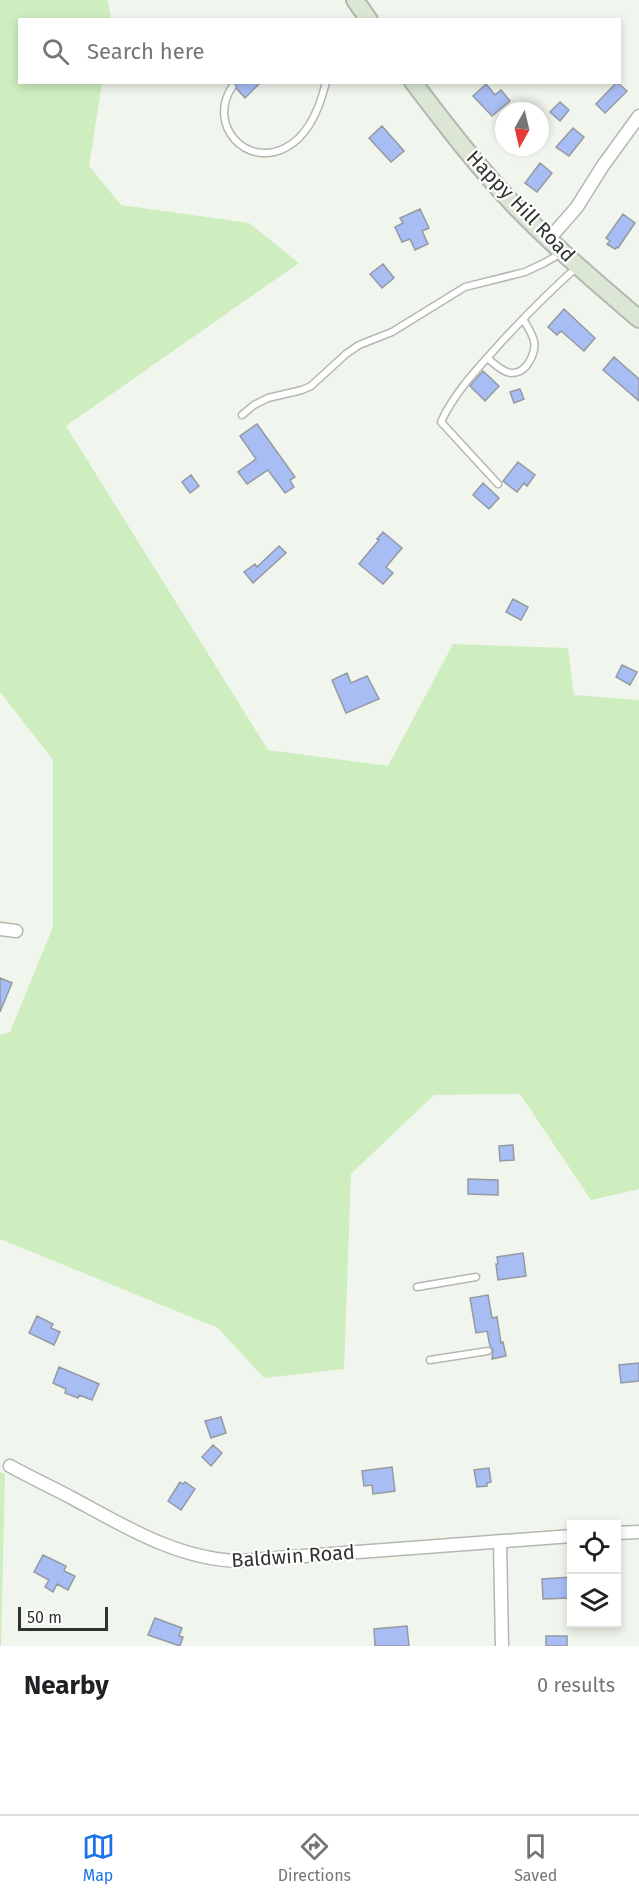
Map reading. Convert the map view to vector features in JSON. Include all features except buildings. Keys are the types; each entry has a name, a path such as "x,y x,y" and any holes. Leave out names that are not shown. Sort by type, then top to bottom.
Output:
{"street":[{"path":"355,0 368,18"},
{"name":"Happy Hill Road","path":"415,84 475,161 513,204 639,319"},
{"path":"549,238 577,207 602,166 639,116"},
{"path":"0,929 16,931"},
{"name":"Baldwin Road","path":"5,1464 123,1526 198,1556 216,1560 238,1561 567,1536"},
{"path":"621,1533 639,1532"},
{"path":"500,1541 502,1646"}],"lane":[{"path":"232,87 224,108 226,127 231,137 246,148 266,153 287,147 296,141 318,110 325,84"},
{"path":"242,415 254,405 268,398 311,386 359,345 392,332 465,286 525,272 563,252"},
{"path":"498,484 441,422 461,391 487,358 550,291 579,266"},
{"path":"487,358 504,371 512,373 519,372 525,367 531,360 534,342 523,319"},
{"path":"417,1287 476,1277"},
{"path":"430,1360 488,1351"}],"green space":[{"path":"0,0 108,0 111,18 18,18 18,84 102,84 89,166 121,205 249,223 299,263 66,426 268,750 388,766 453,644 568,648 574,695 639,700 639,1189 591,1200 520,1094 434,1095 351,1174 344,1369 264,1378 218,1328 0,1239 0,1035 10,1032 53,927 53,760 0,692"},
{"path":"0,1472 5,1474 1,1646 0,1646"}]}
